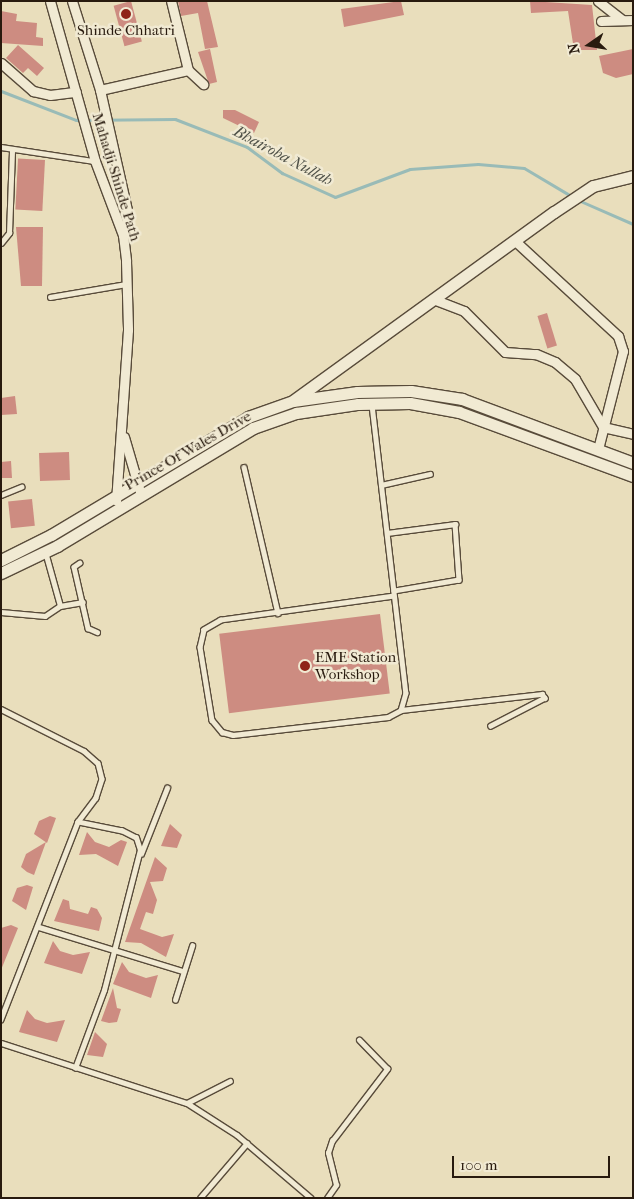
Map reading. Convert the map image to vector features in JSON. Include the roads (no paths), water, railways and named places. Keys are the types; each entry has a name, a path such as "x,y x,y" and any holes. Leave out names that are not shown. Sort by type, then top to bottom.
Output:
{"street":[{"name":"Mahadji Shinde Path","path":"50,1 95,161 123,235 128,283 122,424 114,496"},
{"path":"72,1 100,90 128,214 123,235"},
{"path":"171,1 188,70 203,84"},
{"path":"598,1 622,20"},
{"path":"601,21 633,20"},
{"path":"1,63 33,91 50,96 76,92"},
{"path":"100,90 188,70"},
{"path":"296,413 293,401 514,240 593,186 633,176"},
{"path":"514,240 618,336 622,351 598,449"},
{"path":"433,299 464,311 505,352 536,354 555,362 575,379 603,427 633,434"},
{"name":"Prince Of Wales Drive","path":"1,560 114,496 248,416 293,401 370,391 411,391 462,399 633,463"},
{"name":"Prince Of Wales Drive","path":"1,573 45,552 253,428 296,413 372,404 410,404 459,412 633,476"},
{"name":"Mahadji Shinde Path","path":"122,424 136,483 141,495"},
{"path":"114,496 120,507"}],"lane":[{"path":"1,148 95,161"},
{"path":"1,243 9,233 12,150"},
{"path":"50,297 128,283"},
{"path":"370,391 406,694 401,710"},
{"path":"244,467 278,613"},
{"path":"381,485 430,474"},
{"path":"1,495 21,487"},
{"path":"387,533 455,524 459,580 394,594 222,620 204,630 200,647 212,720 222,732 233,736 388,717 401,710 542,694 545,698 491,726"},
{"path":"45,552 60,606"},
{"path":"80,563 74,567 88,628 97,632"},
{"path":"1,612 45,616 60,606 83,602"},
{"path":"1,709 84,751 98,763 102,779 96,798 78,822 39,927 1,1019"},
{"path":"75,1068 114,951 139,860 167,788"},
{"path":"78,822 122,831 136,838 139,860"},
{"path":"39,927 183,971"},
{"path":"175,1000 192,946"},
{"path":"327,1198 336,1185 328,1153 332,1141 387,1070 359,1040"},
{"path":"1,1043 187,1103 247,1143 311,1198"},
{"path":"187,1103 230,1081"},
{"path":"200,1198 247,1143"}],"waterway":[{"name":"Bhairoba Nullah","path":"1,91 76,120 175,119 247,147 282,173 335,197 410,169 478,164 524,168 571,196"},
{"name":"Bhairoba Nullah","path":"578,200 633,224"}],"place":[{"name":"Shinde Chhatri","path":"126,14"},
{"name":"EME Station Workshop","path":"305,666"}]}
